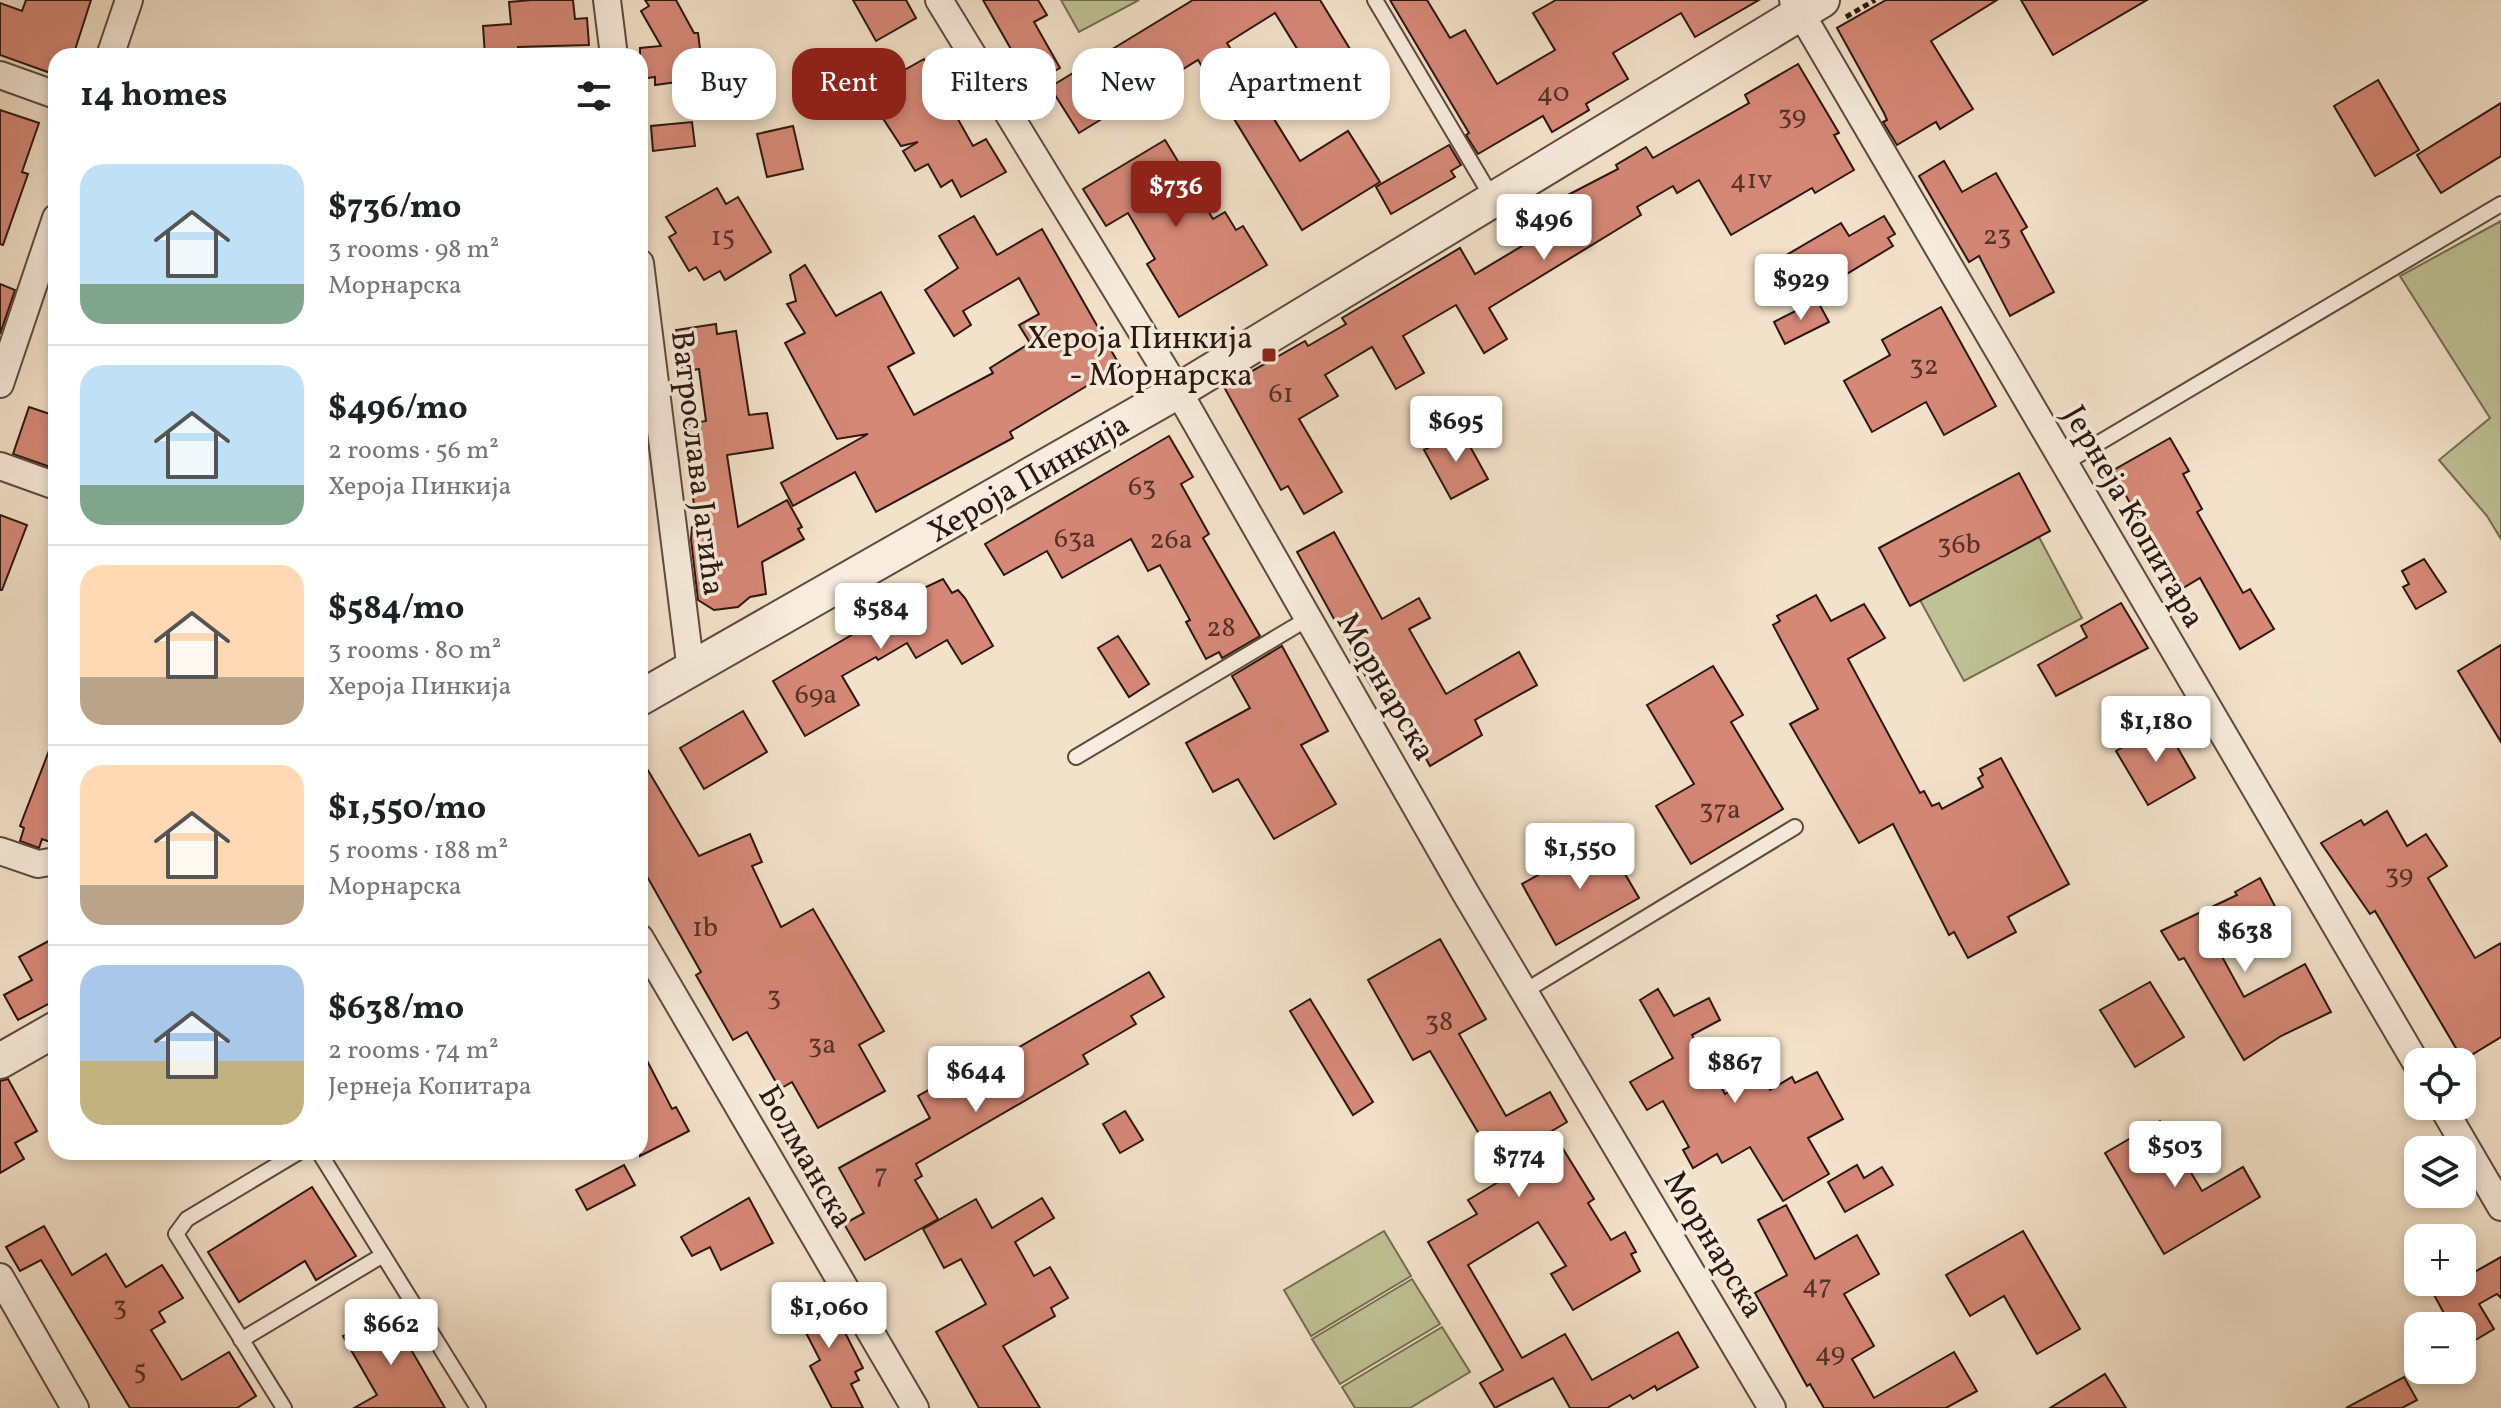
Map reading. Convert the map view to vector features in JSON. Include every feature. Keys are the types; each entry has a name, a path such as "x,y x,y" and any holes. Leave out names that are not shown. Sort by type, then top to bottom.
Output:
{"street":[{"path":"113,48 129,0"},
{"path":"607,0 613,48"},
{"name":"Морнарска","path":"939,0 1178,391 1525,991 1772,1408"},
{"name":"Хероја Пинкија","path":"648,692 691,671 1178,391 1805,4"},
{"name":"Јернеја Копитара","path":"1805,4 2065,463 2407,1048"},
{"path":"0,75 48,92"},
{"path":"0,384 48,242"},
{"name":"Ватрослава Јагића","path":"648,327 691,671"},
{"path":"0,466 48,483"},
{"path":"0,851 38,864 48,862"},
{"name":"Болманска","path":"648,952 915,1408"},
{"path":"0,1061 48,1034"},
{"path":"2450,1120 2501,1207"},
{"path":"0,1277 75,1408"}],"lane":[{"path":"1375,0 1493,199"},
{"path":"2065,463 2501,204"},
{"path":"1076,757 1309,618"},
{"path":"1525,991 1795,827"},
{"path":"284,1408 176,1234 187,1219 286,1160"},
{"path":"324,1160 478,1408"},
{"path":"241,1340 383,1255"}],"green space":[{"path":"1061,0 1139,0 1079,32"},
{"path":"2501,221 2501,539 2487,516 2439,460 2490,418 2400,276"},
{"path":"2039,537 2082,618 1964,681 1920,600"},
{"path":"1384,1231 1411,1276 1311,1336 1284,1290"},
{"path":"1412,1279 1440,1324 1340,1384 1312,1339"},
{"path":"1442,1327 1470,1372 1410,1408 1355,1408 1342,1387"}],"building":[{"path":"26,0 91,0 76,48 48,48 48,72 0,55 0,3 22,11"},
{"path":"573,0 575,19 587,18 589,45 484,48 483,26 511,24 509,2"},
{"path":"645,0 676,0 694,33 698,33 700,48 672,48 672,83 655,85 655,77 648,78 648,48 640,48 661,46 641,11 649,6"},
{"path":"853,0 906,0 916,18 876,41"},
{"path":"983,0 1038,0 1047,15 1034,22 1049,48 1010,48"},
{"path":"1193,0 1320,0 1349,48 1297,48 1275,13 1227,43 1230,48 1200,48 1200,63 1198,60 1184,69 1184,48 1114,48"},
{"path":"1390,0 1427,0 1450,38 1465,30 1497,84 1555,50 1533,13 1556,0 1759,0 1695,37 1681,13 1613,53 1628,79 1586,104 1589,110 1552,132 1543,116 1478,154 1466,135 1469,133"},
{"path":"1886,0 1997,0 1931,41 1973,109 1940,129 1936,122 1897,145 1883,122 1887,120 1884,113 1837,28"},
{"path":"2021,0 2147,0 2053,55"},
{"path":"922,60 922,120 958,120 973,146 986,139 1006,172 961,197 952,180 941,187 928,164 915,171 903,151 918,142 901,146 884,120 906,120 906,69"},
{"path":"1798,64 1839,133 1834,135 1854,170 1815,193 1812,188 1731,235 1699,180 1677,193 1673,186 1637,207 1641,215 1489,308 1507,339 1484,353 1456,305 1403,336 1424,373 1396,389 1372,347 1325,375 1338,396 1299,419 1342,492 1304,514 1288,486 1281,490 1224,387 1305,341 1308,346 1346,324 1342,318 1460,248 1475,274 1549,230 1537,211 1618,169 1616,165 1646,147 1653,158 1749,103 1745,95"},
{"path":"1072,74 1072,120 1100,120 1079,133 1056,97 1056,83"},
{"path":"2378,80 2419,150 2375,176 2334,106"},
{"path":"2501,103 2501,156 2441,193 2417,155"},
{"path":"0,110 39,123 22,172 28,174 3,245 0,244"},
{"path":"1235,120 1275,120 1300,161 1348,131 1380,182 1302,230"},
{"path":"692,122 695,146 653,151 651,126"},
{"path":"793,126 803,169 767,177 757,134"},
{"path":"1165,140 1213,219 1225,212 1236,230 1243,226 1267,265 1179,317 1147,264 1155,259 1128,213 1106,226 1083,189"},
{"path":"1449,145 1461,165 1451,171 1455,177 1391,214 1376,187"},
{"path":"1944,161 1962,192 1996,173 2027,227 2021,231 2054,292 2010,316 1979,256 1969,262 1919,176"},
{"path":"717,188 726,204 738,197 771,252 725,280 720,271 704,280 696,267 689,271 669,237 676,233 666,217"},
{"path":"974,216 997,255 1042,229 1120,366 1010,432 1013,438 876,512 855,472 793,506 781,483 868,434 837,439 785,343 805,333 787,304 796,301 790,275 805,265 836,316 881,292 914,353 888,367 914,415 993,373 990,368 1030,343 1019,325 1039,314 1019,278 963,311 971,325 954,336 925,290 958,268 939,236"},
{"path":"1884,216 1895,234 1888,238 1893,246 1807,298 1783,257 1841,223 1849,236"},
{"path":"0,284 15,290 0,334"},
{"path":"1817,300 1829,322 1785,344 1774,322"},
{"path":"1941,307 1996,406 1944,435 1926,402 1872,432 1844,381 1890,355 1882,340"},
{"path":"716,324 717,334 736,331 749,415 767,413 773,448 727,455 738,527 787,500 802,527 798,529 804,539 762,562 766,594 750,597 738,607 714,610 698,600 691,539 692,527 697,526 683,425 706,421 699,369 682,372 676,330"},
{"path":"29,407 48,413 48,466 13,454"},
{"path":"1461,430 1488,479 1451,499 1424,450"},
{"path":"1169,436 1193,477 1181,484 1209,534 1203,538 1260,636 1222,658 1219,652 1206,659 1186,622 1190,620 1160,565 1148,571 1131,539 1062,578 1047,551 1004,575 985,544"},
{"path":"2170,438 2189,471 2183,474 2202,509 2197,512 2243,593 2250,589 2274,629 2240,649 2200,578 2183,588 2162,551 2153,557 2133,522 2139,519 2112,471"},
{"path":"2019,473 2050,531 1910,606 1879,548"},
{"path":"0,515 27,525 2,590 0,590"},
{"path":"1334,532 1382,619 1419,598 1430,618 1409,629 1446,694 1519,652 1537,685 1475,720 1482,735 1430,766 1383,680 1371,686 1297,552"},
{"path":"2424,559 2446,592 2416,609 2403,587 2409,584 2402,571"},
{"path":"943,579 952,593 958,590 965,598 993,646 962,664 947,640 916,658 907,643 878,660 876,657 842,676 859,705 805,736 773,681 860,630 854,621"},
{"path":"1816,595 1831,621 1864,604 1885,638 1848,659 1920,793 1924,791 1932,806 1939,803 1942,809 1983,787 1978,778 1983,775 1980,769 2001,758 2069,884 2008,917 2016,932 1968,958 1954,932 1949,935 1893,824 1859,843 1790,724 1818,709 1773,625 1780,621 1777,616"},
{"path":"2121,603 2148,648 2056,696 2038,665 2087,637 2081,626"},
{"path":"1118,636 1149,684 1129,697 1098,648"},
{"path":"2501,645 2501,742 2458,671"},
{"path":"1282,646 1328,731 1301,745 1336,804 1274,839 1238,779 1213,792 1186,743 1250,708 1232,676"},
{"path":"1713,666 1743,715 1731,722 1783,809 1691,864 1656,806 1694,784 1647,705"},
{"path":"743,711 767,752 704,789 680,748"},
{"path":"2164,724 2195,778 2148,805 2116,751"},
{"path":"48,753 48,841 42,839 39,848 20,841 24,828 20,826"},
{"path":"648,770 699,856 750,834 762,862 752,866 781,927 813,909 884,1031 859,1045 885,1091 818,1128 792,1082 780,1089 747,1032 733,1040 696,975 701,972 648,878"},
{"path":"2387,811 2407,846 2426,834 2447,866 2428,878 2475,958 2501,943 2501,1037 2476,1052 2476,1048 2456,1048 2375,911 2370,914 2321,843 2361,820 2364,825"},
{"path":"1604,838 1639,898 1556,945 1522,884"},
{"path":"2260,878 2278,912 2214,942 2244,997 2305,964 2331,1012 2281,1036 2244,1060 2184,958 2179,960 2161,931 2237,895 2235,892"},
{"path":"1440,939 1486,1019 1459,1034 1506,1116 1550,1092 1567,1122 1552,1131 1594,1199 1588,1203 1611,1240 1625,1232 1636,1252 1631,1254 1640,1271 1573,1310 1551,1274 1566,1266 1538,1222 1468,1265 1522,1358 1565,1334 1592,1380 1678,1332 1698,1367 1657,1390 1655,1386 1633,1399 1630,1395 1607,1408 1570,1408 1553,1378 1495,1408 1480,1383 1503,1370 1428,1242 1477,1214 1468,1200 1505,1178 1430,1051 1413,1060 1368,980"},
{"path":"48,941 48,1004 18,1020 4,995 32,980 19,957"},
{"path":"1149,972 1164,997 1131,1016 1136,1024 1083,1055 1088,1064 916,1164 922,1176 915,1180 938,1219 865,1260 844,1224 864,1213 839,1168 930,1118 918,1096 977,1063 981,1069"},
{"path":"2150,982 2184,1037 2135,1067 2100,1010"},
{"path":"1658,989 1674,1016 1709,998 1720,1020 1692,1035 1725,1094 1760,1074 1770,1090 1792,1077 1795,1083 1817,1072 1843,1119 1808,1138 1829,1174 1783,1201 1750,1147 1722,1163 1717,1154 1693,1168 1683,1150 1689,1147 1663,1101 1647,1110 1630,1082 1673,1058 1640,1000"},
{"path":"1310,999 1373,1102 1353,1115 1290,1011"},
{"path":"648,1062 672,1109 676,1107 689,1131 648,1152"},
{"path":"8,1079 37,1131 15,1143 24,1159 0,1173 0,1081"},
{"path":"1125,1111 1143,1140 1120,1153 1103,1124"},
{"path":"2160,1121 2202,1191 2243,1167 2260,1197 2164,1254 2105,1153"},
{"path":"624,1165 635,1185 587,1210 576,1190"},
{"path":"1857,1165 1864,1178 1882,1167 1893,1185 1845,1212 1828,1182"},
{"path":"312,1187 356,1256 316,1280 305,1261 239,1302 208,1252"},
{"path":"749,1198 773,1243 721,1270 710,1247 692,1256 681,1237"},
{"path":"1042,1198 1054,1218 1015,1242 1034,1276 1050,1267 1068,1298 1051,1308 1055,1316 1003,1346 1040,1408 979,1408 936,1332 986,1304 961,1259 944,1268 923,1229 976,1199 992,1228"},
{"path":"1786,1205 1815,1259 1857,1235 1879,1274 1844,1294 1874,1346 1852,1359 1874,1398 1954,1352 1977,1391 1946,1408 1824,1408 1810,1384 1807,1386 1755,1293 1787,1275 1758,1220"},
{"path":"44,1226 72,1275 106,1254 126,1287 162,1265 183,1298 159,1312 165,1322 151,1330 182,1380 229,1352 256,1396 237,1408 130,1408 41,1260 20,1271 6,1247"},
{"path":"2023,1231 2080,1329 2037,1354 2004,1296 1970,1316 1946,1275"},
{"path":"2501,1257 2501,1298 2497,1294 2479,1304 2494,1329 2476,1340 2476,1312 2443,1312 2435,1296 2476,1296 2476,1271"},
{"path":"824,1291 863,1368 855,1372 859,1380 851,1384 863,1408 832,1408 810,1366 820,1360 802,1325 795,1329 785,1311"},
{"path":"388,1310 445,1408 354,1408 377,1395 343,1336"},
{"path":"2105,1374 2126,1408 2050,1408"},
{"path":"2404,1377 2404,1384 2408,1384 2417,1400 2402,1408 2346,1408"}],"place":[{"name":"Хероја Пинкија - Морнарска","path":"1269,355"}]}
